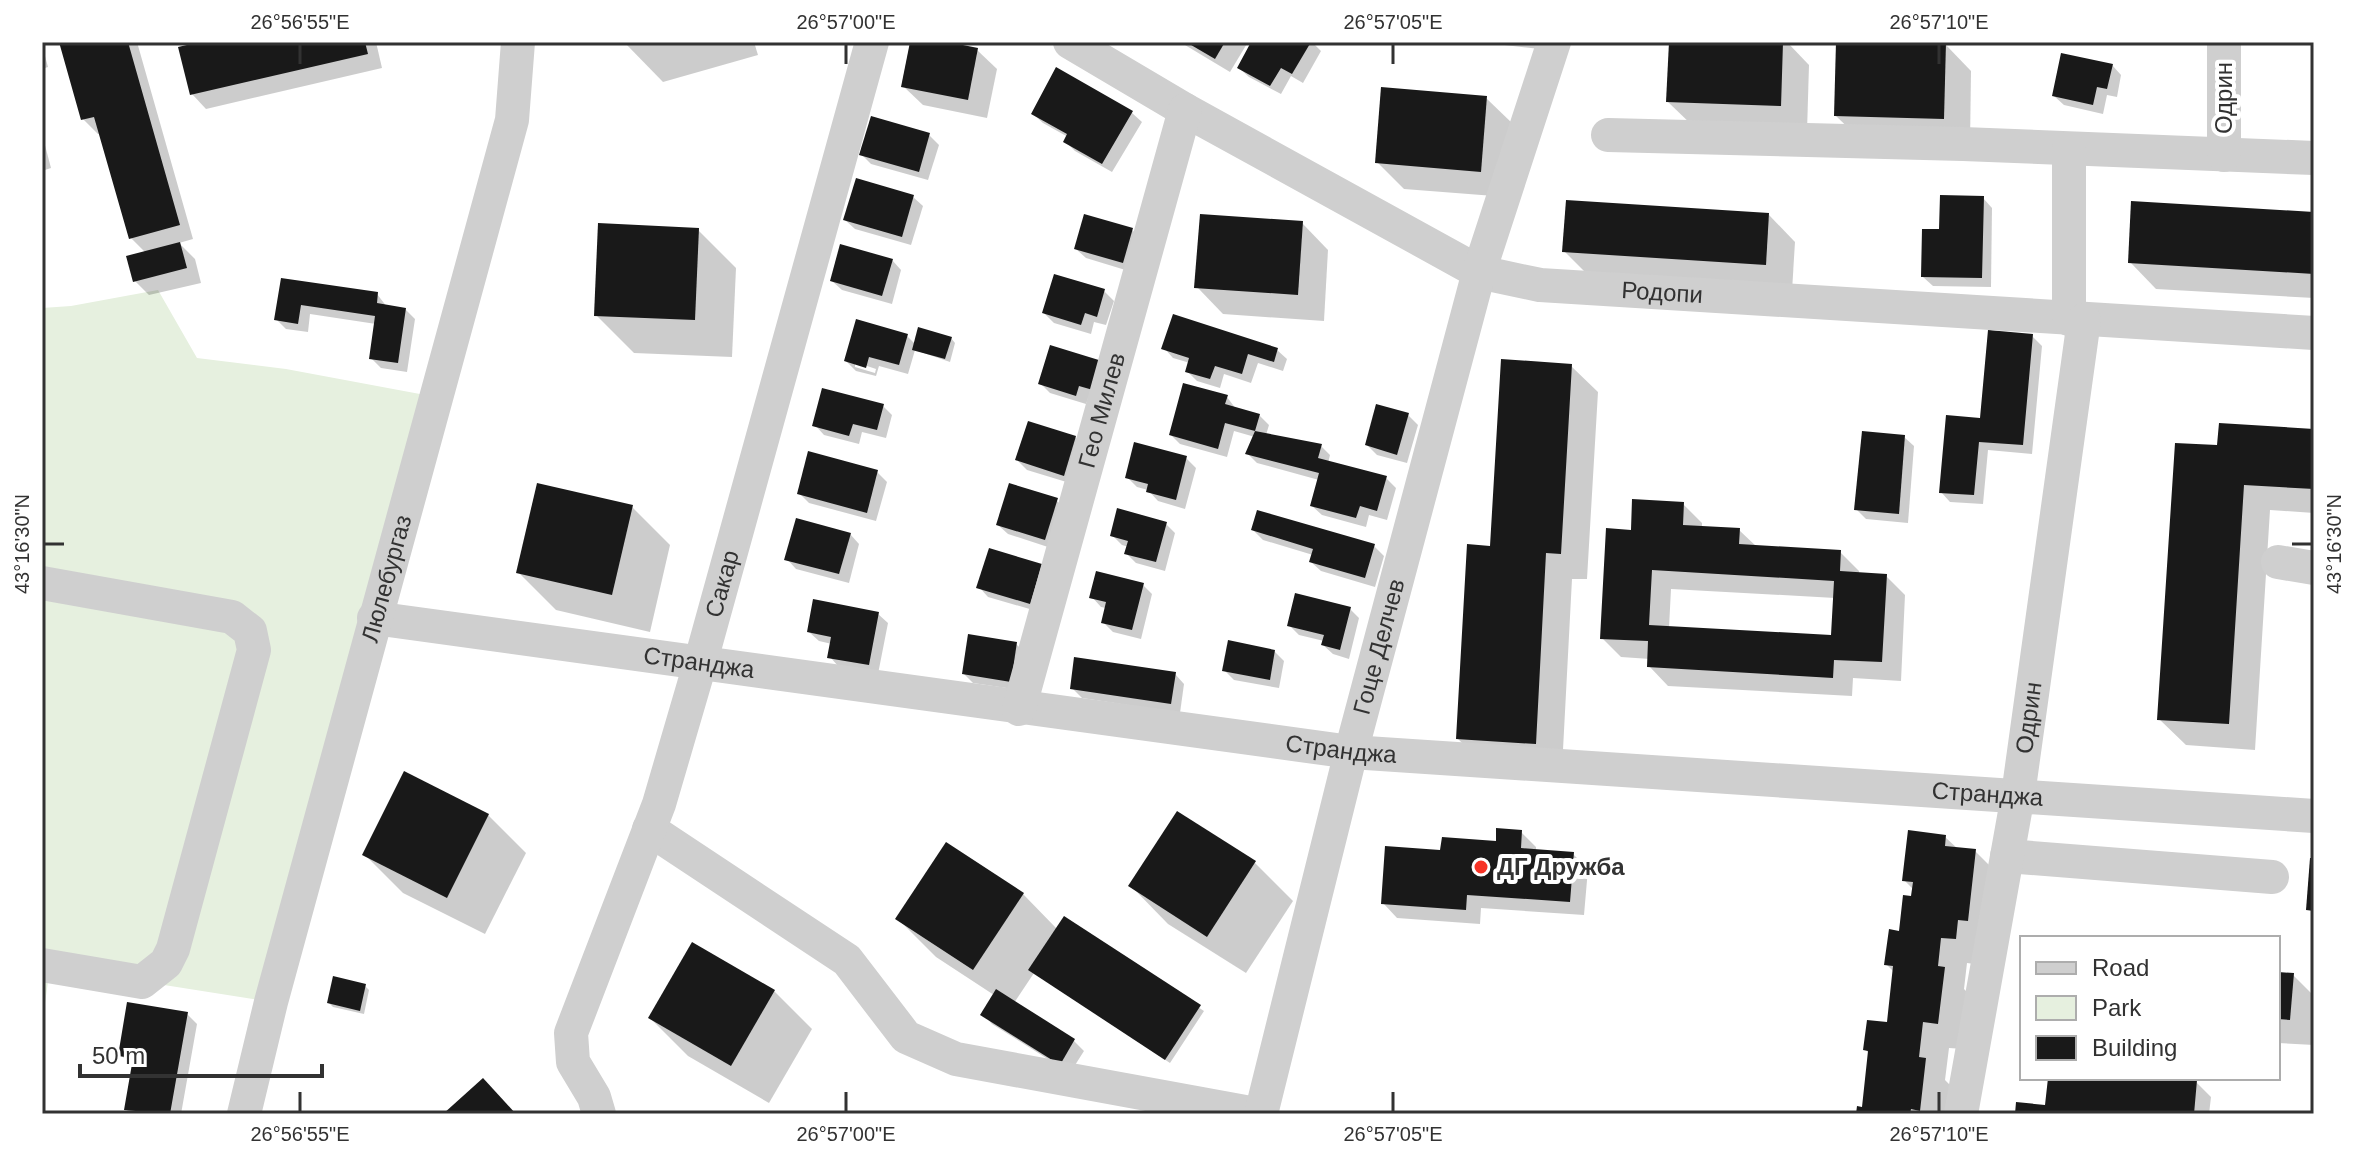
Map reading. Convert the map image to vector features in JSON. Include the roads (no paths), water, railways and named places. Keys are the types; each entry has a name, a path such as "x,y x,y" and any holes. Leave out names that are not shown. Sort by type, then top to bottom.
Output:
{"street":[{"name":"Люлебургаз","path":"244,1114 275,986 374,618 512,120 518,42"},
{"name":"Сакар","path":"599,1114 594,1097 573,1062 571,1033 659,804 872,42"},
{"name":"Родопи","path":"1070,42 1185,110 1479,272 1540,285 2314,333"},
{"name":"Гоце Делчев","path":"1259,1114 1351,752 1479,272 1554,42"},
{"name":"Одрин","path":"2224,42 2224,155"},
{"name":"Гео Милев","path":"1019,709 1185,110"},
{"path":"1608,135 1963,144 2314,158"},
{"name":"Одрин","path":"1961,1114 2018,795 2076,320 2069,149"},
{"path":"2278,562 2314,568"},
{"path":"42,583 232,617 250,631 254,650 191,889 166,963 142,982 42,965"},
{"name":"Странджа","path":"374,618 1019,709 1351,752 2314,816"},
{"path":"649,829 847,960 906,1037 956,1059 1259,1114"},
{"path":"2007,856 2272,877"}],"place":[{"name":"ДГ Дружба","path":"1481,867"}]}
